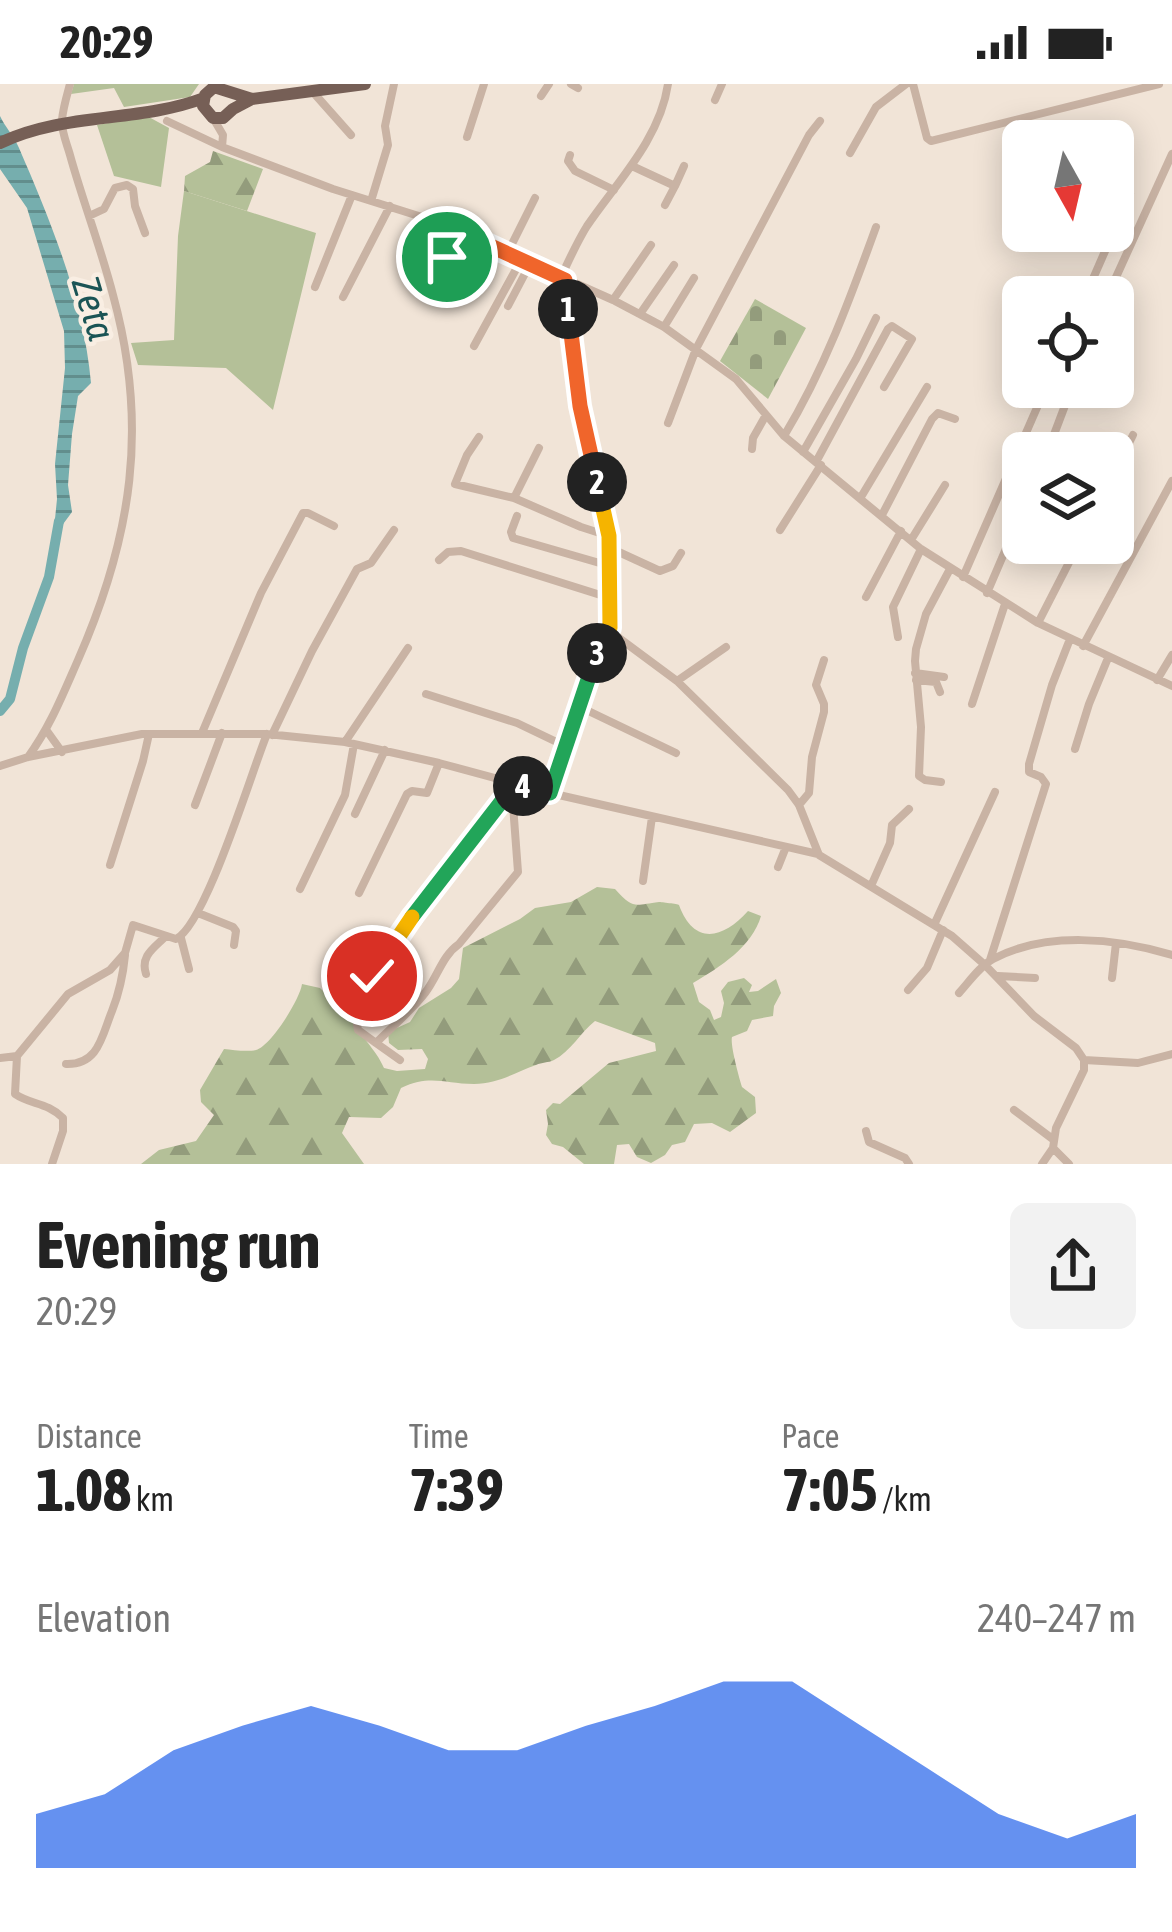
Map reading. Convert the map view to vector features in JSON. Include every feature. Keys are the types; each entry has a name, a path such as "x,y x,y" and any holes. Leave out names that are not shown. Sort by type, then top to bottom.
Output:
{"main road":[{"path":"0,143 61,123 218,99 365,84"}],"street":[{"path":"28,757 47,730 104,592 126,514 133,444 134,404 125,343 61,123 70,84"},
{"path":"371,201 388,145 385,124 394,84"},
{"path":"467,137 484,84"},
{"path":"541,96 549,84"},
{"path":"550,793 610,628 609,536 580,406 563,279 584,230 632,166 653,128 668,84"},
{"path":"715,100 722,84"},
{"path":"850,153 876,107 910,84 931,141 1159,84"},
{"path":"312,91 351,135"},
{"path":"218,99 222,147"},
{"path":"166,121 222,147 458,231 664,327 736,379 784,436 921,549 1038,623 1172,686"},
{"path":"668,423 696,349 808,136 820,122"},
{"path":"1117,276 1172,154"},
{"path":"570,155 574,171 614,190"},
{"path":"632,166 675,186"},
{"path":"664,205 684,166"},
{"path":"89,216 104,208 115,188 127,185 133,189 145,233"},
{"path":"315,287 352,195"},
{"path":"507,254 535,198"},
{"path":"344,297 390,206"},
{"path":"784,436 827,356 876,227"},
{"path":"447,261 458,231"},
{"path":"614,300 651,244"},
{"path":"471,290 495,249"},
{"path":"508,306 526,262"},
{"path":"474,346 526,262"},
{"path":"640,314 674,266"},
{"path":"664,327 694,278"},
{"path":"803,452 876,318"},
{"path":"780,530 890,327 911,341 884,387"},
{"path":"856,359 868,368"},
{"path":"861,497 927,387"},
{"path":"963,577 1037,408"},
{"path":"882,515 932,418 938,413 955,418"},
{"path":"752,448 766,416"},
{"path":"479,437 455,484 514,498 609,536"},
{"path":"514,498 539,448"},
{"path":"1083,646 1172,481"},
{"path":"911,540 945,485"},
{"path":"202,733 260,593 301,516 308,513 334,526"},
{"path":"518,516 513,538 610,566"},
{"path":"189,968 181,938 198,913 269,734 357,569 371,563 394,530"},
{"path":"866,596 901,531"},
{"path":"610,548 660,571 670,568 680,553"},
{"path":"898,637 893,607 921,549"},
{"path":"439,560 461,550 610,598"},
{"path":"987,593 1002,558"},
{"path":"1038,623 1068,564"},
{"path":"941,782 919,776 916,676 919,634 950,569"},
{"path":"972,704 1005,604"},
{"path":"610,628 676,681 788,790 819,855"},
{"path":"959,993 987,962 1046,784 1029,772 1029,764 1070,640"},
{"path":"676,681 725,647"},
{"path":"300,889 345,796 350,743 361,716 408,648"},
{"path":"1157,680 1172,655"},
{"path":"1075,749 1108,658"},
{"path":"799,805 809,794 812,757 822,723 824,704 816,686 824,660"},
{"path":"916,676 944,677"},
{"path":"916,676 935,682 940,692"},
{"path":"426,694 517,724 565,746"},
{"path":"578,706 676,753"},
{"path":"47,730 62,752"},
{"path":"195,806 223,733"},
{"path":"110,865 149,734"},
{"path":"0,766 149,734 269,734 385,750 512,788 819,855 987,962 1034,1016 1076,1048 1084,1060 1081,1078 1042,1164"},
{"path":"355,814 385,750"},
{"path":"359,893 407,794 427,794 440,763"},
{"path":"376,1043 420,999 439,973 442,960 518,872 512,788"},
{"path":"400,1060 358,1030 354,1017 394,940 512,788"},
{"path":"908,990 927,968 995,791"},
{"path":"871,886 890,843 892,825 909,809"},
{"path":"643,881 652,817"},
{"path":"778,867 786,847"},
{"path":"198,913 233,927 234,944"},
{"path":"66,1064 86,1060 102,1042 122,987 133,925 181,938"},
{"path":"146,974 146,958 166,936"},
{"path":"987,962 1040,943 1100,940 1172,955"},
{"path":"1112,978 1116,943"},
{"path":"52,1164 65,1124 54,1110 15,1094 17,1056 68,994 110,970 125,953"},
{"path":"996,976 1035,978"},
{"path":"1084,1060 1138,1063 1172,1054"},
{"path":"0,1058 17,1056"},
{"path":"1014,1110 1069,1164"},
{"path":"866,1131 869,1142 909,1164"}],"green space":[{"path":"74,84 199,84 190,97 124,107 114,88 71,94"},
{"path":"147,116 169,128 161,187 114,176 97,125"},
{"path":"213,151 263,169 247,211 184,191 185,176 210,162"},
{"path":"184,191 316,233 273,410 226,368 138,365 131,343 174,340"},
{"path":"755,299 806,328 768,399 720,361"},
{"path":"597,887 615,889 635,904 679,905 693,927 710,934 729,928 748,911 761,916 743,947 693,983 699,1002 714,1020 721,1017 721,991 728,982 744,978 752,985 749,992 776,979 781,993 773,1016 752,1020 747,1031 732,1037 742,1087 755,1097 756,1113 730,1132 712,1123 694,1124 685,1142 672,1145 651,1163 637,1157 629,1144 617,1145 614,1164 584,1164 552,1144 546,1135 546,1110 553,1103 560,1104 609,1063 656,1051 655,1043 595,1021 552,1061 483,1084 412,1084 401,1088 393,1107 381,1118 349,1117 342,1133 364,1164 141,1164 159,1150 196,1141 214,1115 201,1102 200,1090 224,1049 262,1047 284,1021 302,984 320,988 354,1016 384,1068 425,1069 428,1059 422,1049 398,1050 389,1043 388,1032 410,1022 419,1008 451,988 459,979 463,948 535,908 571,902"}],"water":[{"path":"0,116 19,148 54,234 87,353 91,383 78,396 72,434 68,485 72,512 58,531 54,529 55,464 64,331 27,208 0,169"}],"waterway":[{"name":"Zeta","path":"0,711 10,699 49,577 59,521"}],"route":[{"path":"372,976 394,940 515,784 550,793 585,682 610,628 609,536 580,406 565,280 458,231 447,257"}]}
